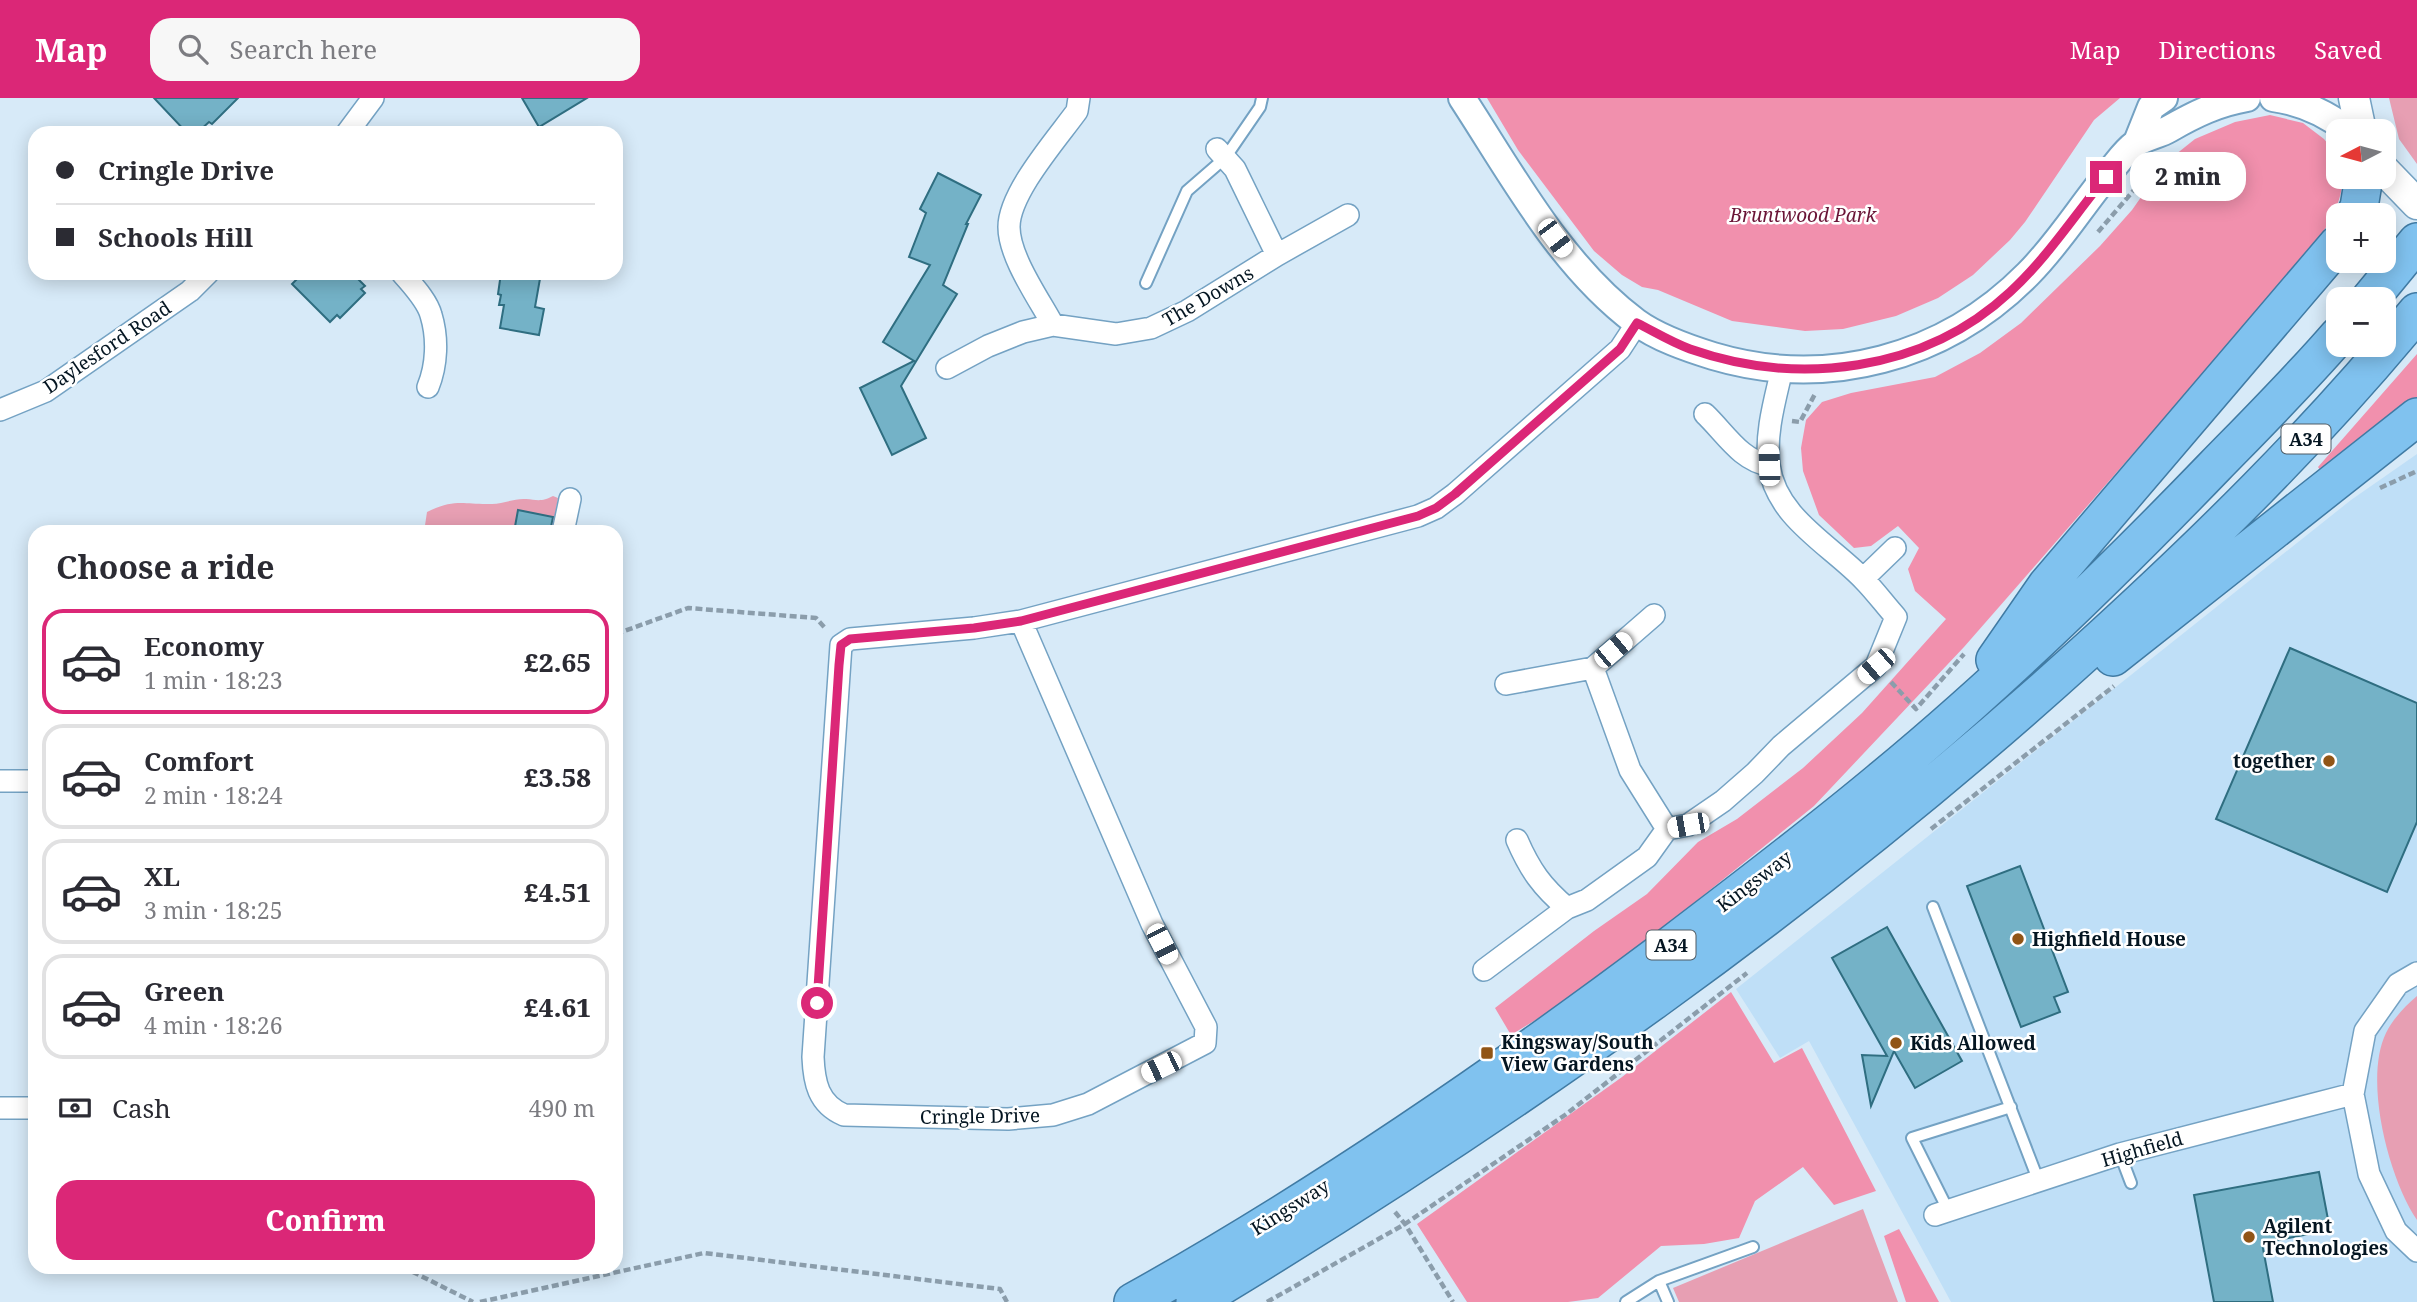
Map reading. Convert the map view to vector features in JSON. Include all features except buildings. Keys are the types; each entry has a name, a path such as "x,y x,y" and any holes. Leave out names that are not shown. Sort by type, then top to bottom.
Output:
{"highway":[{"path":"2380,287 2417,242"},
{"path":"1962,710 2047,585 2326,258"},
{"name":"Kingsway","path":"1195,1302 1283,1249 1494,1112 1798,895 1903,812 1983,744 2187,559 2261,487 2333,411 2417,312"},
{"name":"Kingsway","path":"1133,1302 1369,1158 1481,1084 1777,865 1882,780 1962,710 2160,524 2326,350"},
{"path":"1983,744 2044,707 2115,656 2417,417"}],"main road":[{"path":"2354,98 2358,119"},
{"path":"2396,182 2417,204"}],"street":[{"path":"352,126 373,98"},
{"path":"1053,325 1013,247 1009,228 1012,207 1025,184 1077,111 1079,98"},
{"path":"1462,98 1543,221 1580,271 1637,323 1667,339 1727,360 1782,369 1816,370 1856,366 1906,353 1934,342 1985,312 2031,272 2137,142 2151,107 2164,98"},
{"path":"2137,142 2216,105 2247,98"},
{"path":"2273,98 2311,108 2333,119"},
{"path":"1221,153 1235,169 1277,255"},
{"name":"The Downs","path":"947,368 988,346 1023,332 1053,325 1116,334 1151,328 1187,311 1348,215"},
{"name":"Daylesford Road","path":"0,410 46,391 190,291 201,280"},
{"path":"408,280 431,313 435,369 428,387"},
{"path":"841,645 850,639 1021,621 1402,522 1436,508 1620,349 1637,323"},
{"path":"1484,970 1567,908 1587,900 1647,857 1667,829 1688,825 1723,801 1781,746 1876,666 1896,617 1863,579 1795,517 1773,481 1768,439 1782,369"},
{"path":"1705,414 1744,456 1755,463 1769,465"},
{"path":"564,525 569,499"},
{"path":"1863,579 1895,548"},
{"path":"1506,684 1593,668 1654,615"},
{"name":"Cringle Drive","path":"841,645 813,1057 815,1083 828,1105 844,1115 1033,1118 1088,1104 1186,1055 1205,1043 1206,1027 1152,924 1021,621"},
{"path":"1593,668 1630,770 1667,829"},
{"path":"0,781 28,781"},
{"path":"1517,840 1528,865 1545,889 1567,908"},
{"path":"2417,973 2398,984 2365,1031 2353,1094 2369,1174 2396,1231 2417,1251"},
{"name":"Highfield","path":"1941,1212 2120,1154 2353,1094"},
{"path":"0,1108 28,1108"}],"lane":[{"path":"1146,283 1186,191 1260,107 1262,98"},
{"path":"1933,907 2039,1182"},
{"path":"1941,1212 1912,1138 2011,1107"},
{"path":"2120,1154 2132,1183"},
{"path":"1626,1302 1659,1281 1753,1247"},
{"path":"1659,1281 1668,1302"}],"path":[{"path":"2375,490 2417,471"},
{"path":"623,631 688,608 816,618 841,645"},
{"path":"1267,1302 1405,1224 1453,1302"},
{"path":"623,1271 704,1254 1000,1289 1007,1302"},
{"path":"417,1274 473,1302"},
{"path":"480,1302 611,1274"}],"shaded area":[{"path":"2389,98 2417,98 2417,164 2399,139"},
{"path":"2417,454 2417,1302 1951,1302 1809,1041 1780,1058 1736,989 2351,500"},
{"path":"553,496 558,498 553,525 425,525 427,512 445,505 546,499"},
{"path":"2417,996 2417,1220 2397,1180 2389,1155 2382,1129 2377,1076 2386,1033 2400,1013"},
{"path":"1863,1209 1898,1302 1679,1302 1673,1288"}],"green space":[{"name":"Bruntwood Park","path":"1487,98 2120,98 2094,120 2025,222 1973,275 1938,298 1896,316 1843,329 1805,331 1732,321 1658,290 1642,287 1622,275 1594,251 1518,150"},
{"path":"2270,115 2303,123 2326,141 2326,189 2342,189 2338,203 2326,203 2326,227 2311,250 1964,647 1814,806 1591,986 1511,1035 1495,1008 1594,931 1647,894 1698,842 1737,819 1803,768 1862,713 1946,619 1915,591 1908,569 1919,548 1898,526 1871,546 1854,548 1819,515 1803,471 1801,448 1806,420 1822,402 1851,393 1935,377 1980,353 2021,323 2100,246 2132,210 2165,163 2195,139 2235,122"},
{"path":"2417,354 2417,408 2325,477 2318,467"},
{"path":"1731,992 1774,1063 1802,1048 1876,1191 1834,1205 1803,1167 1755,1201 1739,1238 1704,1244 1661,1246 1598,1298 1568,1302 1467,1302 1417,1224 1622,1077"},
{"path":"1899,1229 1939,1302 1906,1302 1884,1236"}],"place":[{"name":"together","path":"2329,761"},
{"name":"Highfield House","path":"2018,939"},
{"name":"Kids Allowed","path":"1896,1043"},
{"name":"Kingsway/South View Gardens","path":"1487,1053"},
{"name":"Agilent Technologies","path":"2249,1237"}],"route":[{"path":"817,1003 839,665 841,645 850,639 1021,621 1418,516 1436,508 1455,494 1596,372 1620,349 1637,323 1687,348 1727,360 1782,369 1816,370 1856,366 1906,353 1934,342 1966,324 2008,294 2031,272 2106,177"}]}
